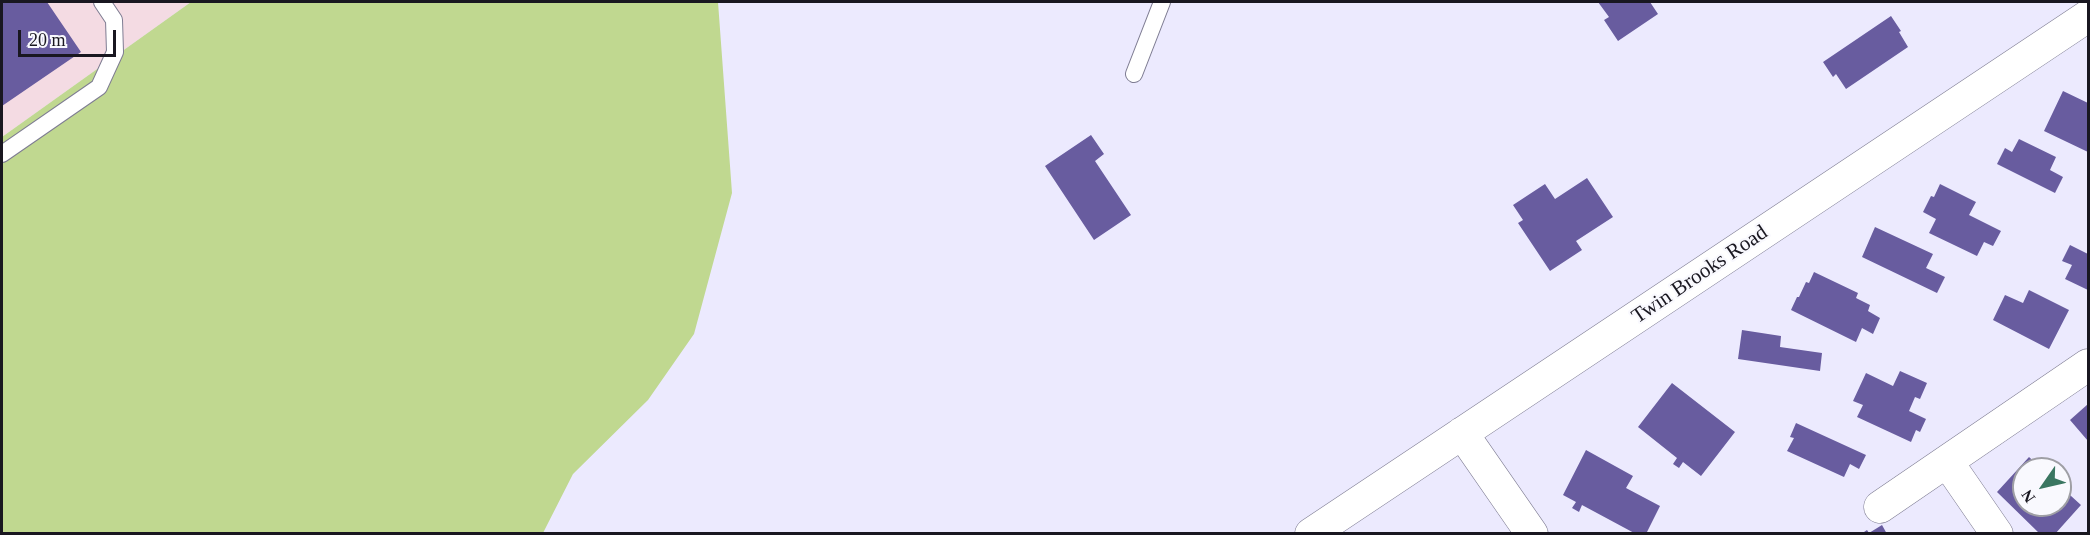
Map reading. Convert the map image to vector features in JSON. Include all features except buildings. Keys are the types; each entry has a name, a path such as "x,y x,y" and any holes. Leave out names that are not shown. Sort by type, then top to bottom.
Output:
{"street":[{"name":"Twin Brooks Road","path":"1311,534 2088,16"},
{"path":"1880,507 1948,463 2088,365"},
{"path":"1462,433 1532,534"},
{"path":"1948,463 1997,534"}],"lane":[{"path":"2,154 99,87 115,52 114,20 102,2"},
{"path":"1134,74 1162,2"}],"shaded area":[{"path":"2,2 191,2 2,137"}],"green space":[{"path":"191,2 718,2 732,193 694,334 648,400 573,474 543,533 2,533 2,137"}]}
